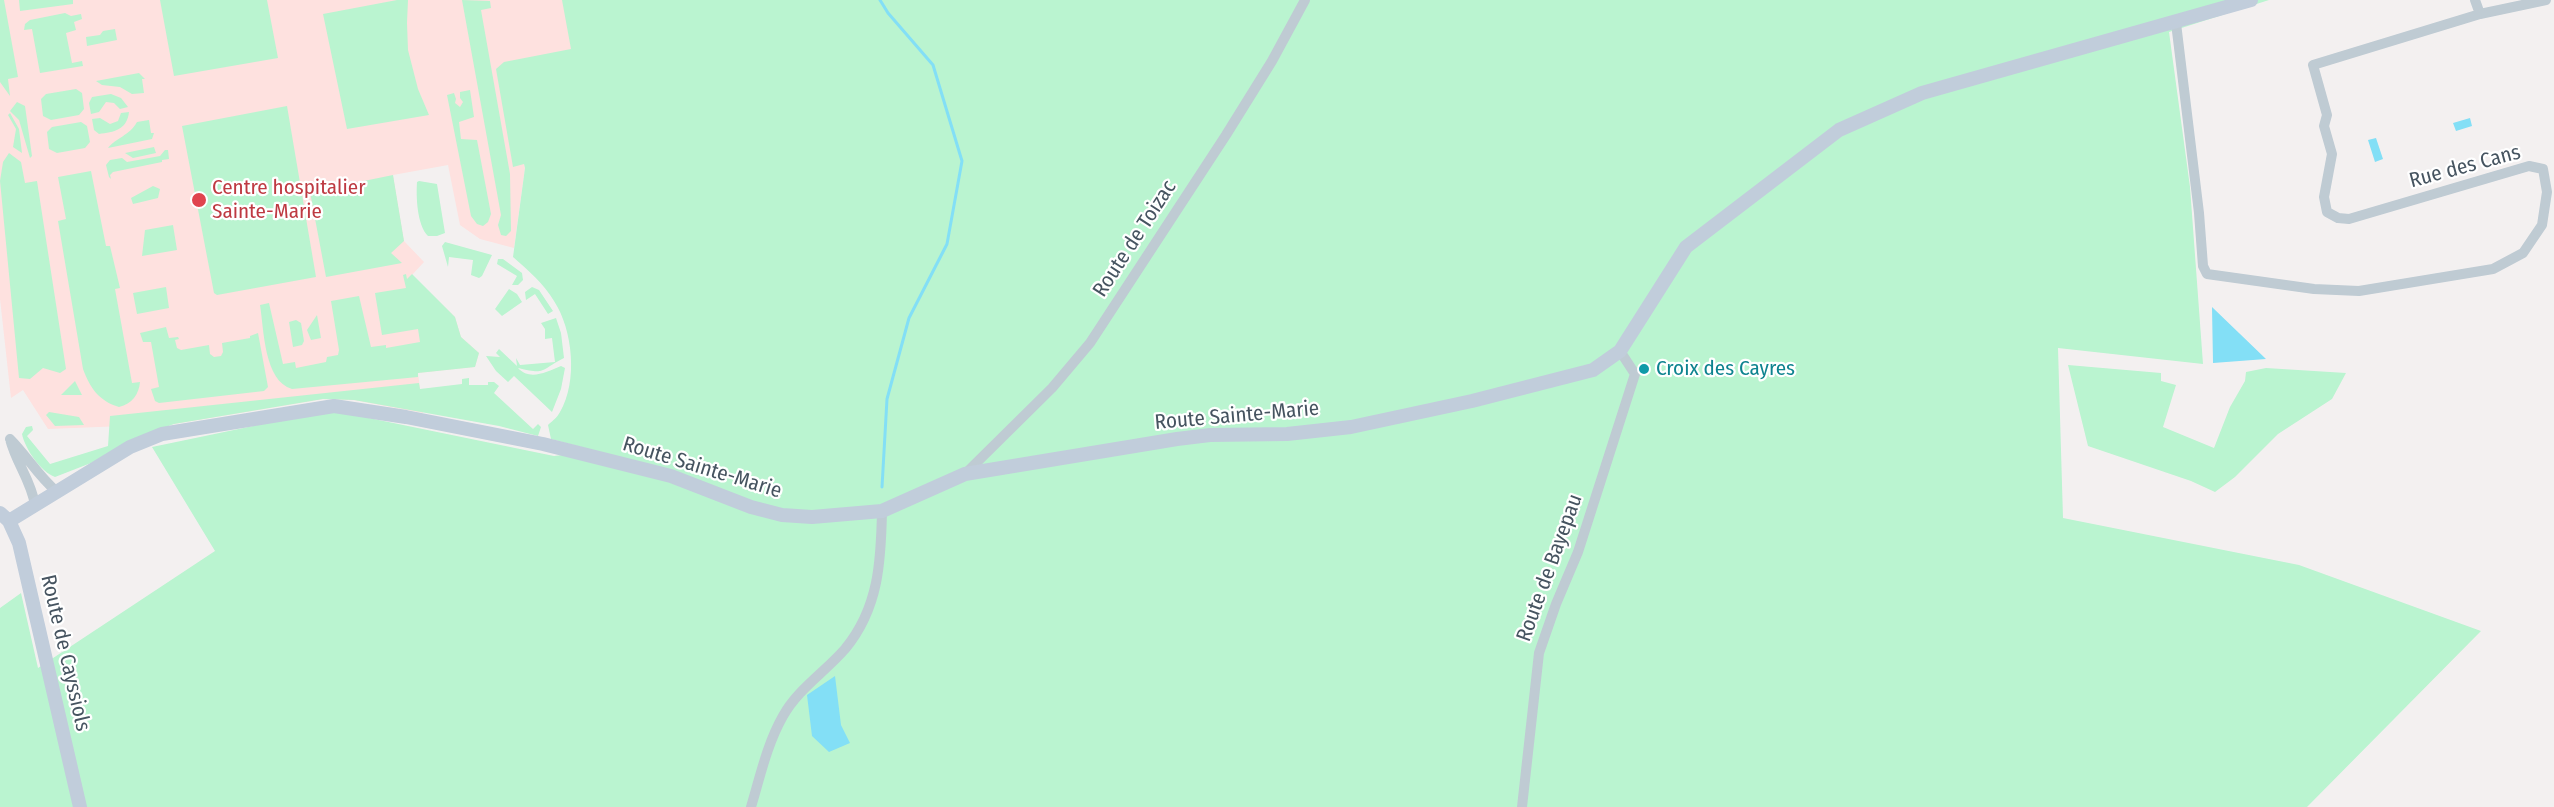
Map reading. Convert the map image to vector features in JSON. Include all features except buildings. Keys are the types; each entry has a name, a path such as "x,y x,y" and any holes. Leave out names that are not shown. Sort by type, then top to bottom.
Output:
{"street":[{"name":"Route de Toizac","path":"965,474 1052,388 1090,343 1272,61 1305,0"},
{"path":"1620,351 1686,247 1839,130 1922,93 2251,0"},
{"path":"2475,0 2480,14 2546,0"},
{"name":"Rue des Cans","path":"2176,23 2199,213 2203,266 2207,274 2314,289 2359,291 2493,269 2523,253 2542,225 2547,192 2543,169 2529,166 2349,219 2338,218 2327,212 2324,197 2332,154 2324,126 2327,115 2313,65 2480,14"},
{"name":"Route Sainte-Marie","path":"4,517 35,505 130,447 162,434 334,406 406,417 671,476 751,507 782,515 812,517 882,511 965,474 1177,439 1210,435 1287,434 1351,427 1472,401 1593,370 1620,351"},
{"name":"Route de Bayepau","path":"1522,807 1539,653 1578,552 1635,374 1620,351"},
{"path":"35,505 32,487 14,456 10,439 24,453 39,477 57,492"},
{"path":"752,807 771,744 783,715 800,693 845,648 867,616 881,557 882,511"},
{"name":"Route de Cayssiols","path":"4,517 19,543 80,807"}],"shaded area":[{"name":"Centre hospitalier Sainte-Marie","path":"0,0 615,0 683,118 504,74 525,168 514,248 480,239 460,225 448,165 393,175 404,241 424,262 412,275 455,317 461,337 479,353 475,367 418,373 423,413 354,400 323,399 174,424 48,429 23,390 11,398 0,299"}],"green space":[{"path":"0,0 4,0 18,77 8,79 10,96 0,82"},
{"path":"19,0 73,0 73,4 20,11"},
{"path":"160,0 267,0 278,58 174,76"},
{"path":"408,0 408,50 418,89 429,115 347,129 323,14"},
{"path":"462,0 490,1 491,8 481,10 510,174 511,231 506,236 501,235 498,225 501,215"},
{"path":"562,0 2269,0 2169,32 2190,187 2203,364 2058,348 2063,518 2299,565 2481,631 2307,807 0,807 0,608 21,593 38,668 215,551 152,447 330,410 554,456 596,451 551,439 548,425 560,412 569,386 571,356 569,341 560,313 550,295 535,277 513,257 525,168 524,164 513,167 496,69 504,62 571,49"},
{"path":"65,13 71,16 81,14 82,19 74,22 76,30 66,33 72,63 82,61 83,66 40,73 32,29 24,30 25,24 30,20"},
{"path":"115,29 117,40 87,46 86,37"},
{"path":"139,73 145,79 142,79 144,93 132,94 120,87 102,85 96,81"},
{"path":"76,89 82,93 84,109 79,115 51,120 43,116 41,99 46,94"},
{"path":"470,90 474,117 459,122 461,139 477,140 491,214 488,222 483,226 477,224 471,216 447,95 454,93 455,103 460,107 463,102 460,92"},
{"path":"111,94 121,98 128,107 120,109 114,103 106,102 99,112 91,114 89,103 92,97"},
{"path":"17,102 25,106 32,156 30,158 19,120 10,111"},
{"path":"287,106 316,277 217,295 214,293 182,126"},
{"path":"129,112 126,123 119,129 99,134 94,130 92,119 100,118 110,124 118,121 121,113"},
{"path":"10,113 19,129 22,153 13,147 16,129 8,115"},
{"path":"149,120 151,133 154,133 152,139 108,148 137,122"},
{"path":"81,122 87,126 90,142 85,148 57,153 49,149 47,132 52,127"},
{"path":"154,147 156,153 133,158 125,153"},
{"path":"168,150 169,159 113,172 110,175 111,179 109,177 106,165 110,160 122,158 127,162 160,156"},
{"path":"9,153 21,162 25,183 37,181 66,369 60,373 43,368 30,379 19,378 0,181 3,162"},
{"path":"91,171 106,246 110,246 120,288 115,289 132,383 140,382 134,398 128,404 119,407 96,393 83,369 58,221 66,219 58,177"},
{"path":"393,175 404,241 391,253 402,263 326,277 310,192"},
{"path":"417,182 437,184 445,233 428,236 424,231 417,203"},
{"path":"153,186 160,189 158,198 133,204 131,198"},
{"path":"173,225 177,250 142,256 145,230"},
{"path":"445,242 492,255 482,276 479,278 471,275 473,260 449,257 448,267 442,246"},
{"path":"498,259 503,259 522,273 523,280 518,285 512,285 517,276 497,264"},
{"path":"406,274 407,279 412,274 455,317 461,337 479,353 475,367 418,373 418,377 292,389 276,376 264,340 260,305 269,303 283,364 295,362 296,368 326,362 327,357 338,355 339,350 331,301 359,296 371,347 386,345 386,348 420,342 418,329 382,335 375,293 406,288 403,275"},
{"path":"166,287 169,308 137,314 133,293"},
{"path":"532,287 539,290 553,311 548,314 535,294 526,300 525,292"},
{"path":"509,289 517,294 522,302 502,316 495,309"},
{"path":"317,315 321,338 311,340 307,330"},
{"path":"556,318 561,333 564,358 539,371 518,368 533,375 561,366 565,368 561,389 552,412 514,376 508,382 496,371 486,356 500,357 496,353 499,349 517,366 516,358 520,365 555,362 552,338 545,339 545,329 541,323"},
{"path":"296,320 301,323 304,341 302,345 293,347 289,322"},
{"path":"166,327 169,338 178,337 179,339 175,340 177,348 181,350 209,345 210,354 214,357 221,356 222,343 250,338 258,333 268,387 264,391 159,403 155,401 151,389 159,387 151,342 143,342 140,333"},
{"path":"2068,365 2161,373 2161,381 2176,385 2163,427 2214,448 2230,407 2245,381 2246,372 2266,368 2346,373 2332,399 2278,434 2235,477 2215,492 2191,481 2088,446"},
{"path":"469,378 469,385 488,385 488,382 494,382 499,386 494,393 533,429 538,424 541,427 538,436 499,426 354,400 323,399 174,424 149,433 91,463 55,477 44,470 34,459 22,434 26,427 32,426 33,430 27,436 50,464 108,446 110,416 419,383 420,389 462,384 462,379"},
{"path":"75,381 82,395 61,395"},
{"path":"49,412 79,417 84,425 55,426 46,415"}],"water":[{"path":"2470,118 2472,126 2456,131 2453,123"},
{"path":"2376,138 2383,159 2375,162 2368,140"},
{"path":"2212,307 2266,359 2213,363"},
{"path":"835,676 841,725 850,743 829,752 812,736 807,695"}],"waterway":[{"path":"880,0 888,13 933,65 962,161 947,244 909,318 887,399 882,487"}],"place":[{"name":"Centre hospitalier Sainte-Marie","path":"199,200"},
{"name":"Croix des Cayres","path":"1644,369"}]}
